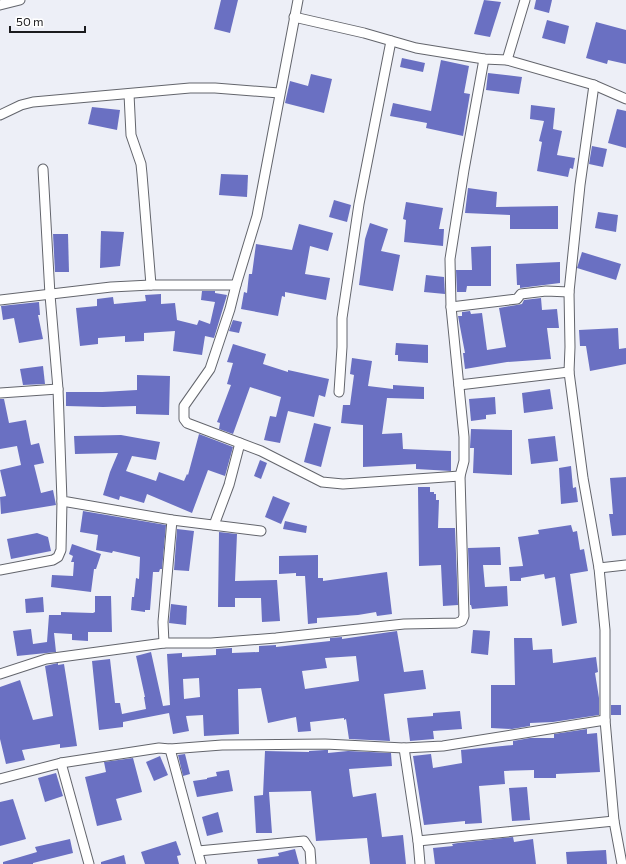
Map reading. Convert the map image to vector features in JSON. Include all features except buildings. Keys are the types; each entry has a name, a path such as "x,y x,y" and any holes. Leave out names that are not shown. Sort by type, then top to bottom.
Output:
{"street":[{"path":"0,5 20,0"},
{"path":"298,0 279,93 257,216 230,309 210,369 184,406 184,419 187,423 261,451 322,482 343,484 460,476"},
{"path":"507,60 525,0"},
{"path":"294,17 416,48 484,59 507,60 594,85 626,100"},
{"path":"339,392 342,348 342,318 359,204 376,128 391,41"},
{"path":"0,674 46,660 164,643 211,643 276,638 404,624 457,623 462,621 464,616 460,476 464,461 464,437 451,307 450,259 484,59"},
{"path":"594,85 580,185 569,292 569,372 583,478 598,568 605,630 606,720 614,821 622,864"},
{"path":"0,115 21,105 33,102 129,94 215,88 279,93"},
{"path":"129,94 131,135 141,164 151,285"},
{"path":"0,570 53,560 58,556 61,550 62,502 58,389 50,295 43,169"},
{"path":"0,300 111,287 151,285 236,286"},
{"path":"451,307 517,299 521,294 546,291 569,292"},
{"path":"459,384 569,372"},
{"path":"0,393 58,389"},
{"path":"214,525 229,485 240,443"},
{"path":"62,502 172,520 260,531"},
{"path":"164,643 163,622 172,520"},
{"path":"598,568 626,565"},
{"path":"0,779 61,763 159,748 170,749 222,745 325,744 404,748 443,746 606,720"},
{"path":"404,748 420,864"},
{"path":"170,749 201,864"},
{"path":"61,763 89,864"},
{"path":"418,841 614,821"},
{"path":"198,851 304,842 310,850 311,864"}]}
